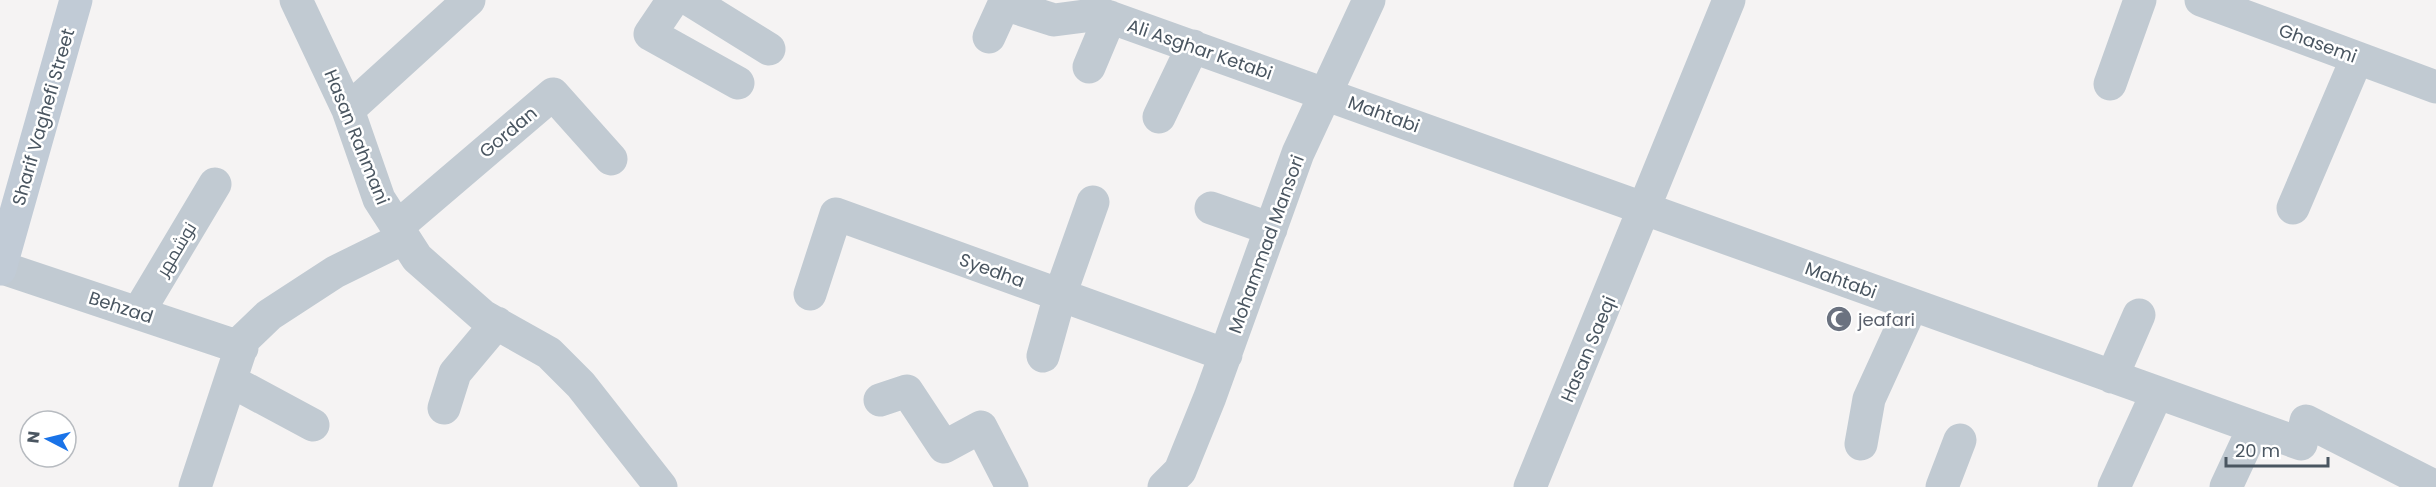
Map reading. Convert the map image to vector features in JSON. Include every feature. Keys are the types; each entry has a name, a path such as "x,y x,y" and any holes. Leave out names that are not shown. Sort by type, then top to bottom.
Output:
{"main road":[{"name":"Sharif Vaghefi Street","path":"0,268 76,0"}],"street":[{"name":"Hasan Rahmani","path":"296,0 348,110 379,199 417,258 483,316 549,353 581,386 661,487"},
{"path":"348,110 469,0"},
{"path":"673,0 650,34 738,83"},
{"path":"690,0 769,49"},
{"name":"Mohammad Mansori","path":"1164,487 1180,471 1226,355 1298,153 1369,0"},
{"name":"Hasan Saeqi","path":"1530,487 1729,0"},
{"path":"2110,84 2140,0"},
{"name":"Ghasemi","path":"2201,0 2436,87"},
{"name":"Ali Asghar Ketabi","path":"989,37 1004,4 1054,20 1100,11 1326,93"},
{"path":"1089,67 1100,11"},
{"path":"1159,117 1193,46"},
{"path":"2294,208 2357,58"},
{"name":"Mahtabi","path":"1326,93 1645,210 2301,444 2306,422 2436,487"},
{"name":"Gordan","path":"400,232 553,94 611,159"},
{"name":"نوشمهر","path":"138,313 215,184"},
{"path":"1043,356 1060,295 1093,202"},
{"path":"1211,208 1271,229"},
{"name":"Syedha","path":"810,294 836,214 1226,355"},
{"path":"195,487 244,339 269,315 400,232"},
{"name":"Behzad","path":"0,268 242,348"},
{"path":"1861,444 1869,399 1912,305"},
{"path":"2112,377 2139,315"},
{"path":"444,408 455,373 497,323"},
{"path":"231,381 313,425"},
{"path":"880,400 907,392 944,447 981,427 1012,487"},
{"path":"2114,487 2157,393"},
{"path":"2226,487 2254,427"},
{"path":"1942,487 1960,440"}],"place":[{"name":"jeafari","path":"1839,319"}]}
